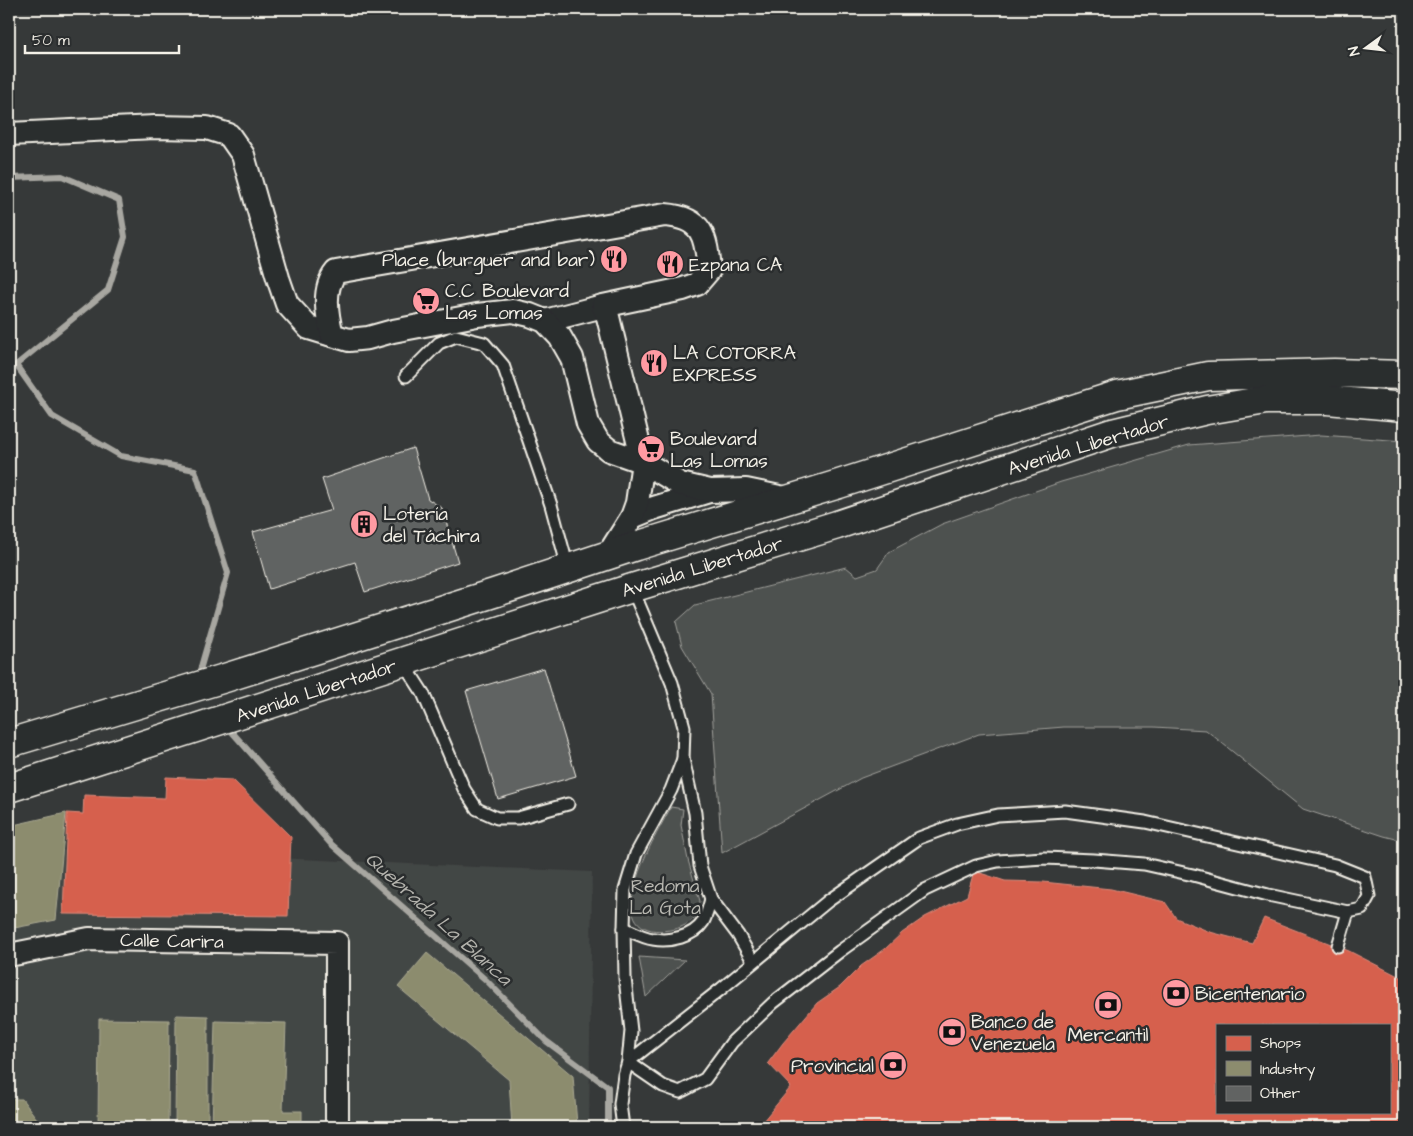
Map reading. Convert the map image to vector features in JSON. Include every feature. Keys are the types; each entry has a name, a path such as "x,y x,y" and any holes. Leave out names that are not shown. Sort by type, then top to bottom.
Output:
{"main road":[{"name":"Avenida Libertador","path":"9,742 244,672 1118,395 1208,376 1316,373 1404,376"},
{"name":"Avenida Libertador","path":"9,788 632,588 837,525 1112,432 1207,410 1266,400 1328,400 1404,407"}],"street":[{"path":"9,134 164,128 208,128 229,134 243,155 287,304 309,328 349,340 368,338 393,331 477,315 513,311 530,315 546,321 560,337 572,358 588,424 598,441 610,450 643,462 680,484 710,491 746,490 789,499"},
{"path":"332,335 326,301 332,277 336,272 665,215 679,216 692,222 703,234 709,270 697,284 683,289 603,306 546,321"},
{"path":"603,306 608,317 643,462 637,503 632,517 608,556"},
{"path":"632,517 654,508 710,491"},
{"name":"Calle Carira","path":"9,954 89,939 337,943 337,1127"}],"lane":[{"path":"406,376 438,343 456,336 484,343 503,365 551,505 568,568"},
{"path":"632,588 672,683 684,727 683,759 695,813 700,866 712,900 738,935 753,961"},
{"path":"402,662 423,693 464,789 477,810 497,818 518,818 568,804"},
{"path":"622,1127 620,1104 628,1062 631,1031 625,978 625,890 636,854 671,790 683,759"},
{"path":"1065,811 1145,822 1335,865 1365,877 1369,896 1362,909 1348,912 1268,895 1144,864 1044,858 998,861 976,866 924,890 773,1003 732,1042 705,1080 680,1092 662,1086 628,1062 828,901 919,838 957,824 998,815 1065,811"},
{"path":"624,928 652,939 670,940 681,937 693,932 703,922 712,900"},
{"path":"1338,946 1348,912"}],"shaded area":[{"path":"73,849 592,872 589,1127 9,1127 9,858"}],"green space":[{"path":"1321,435 1404,441 1404,841 1303,809 1206,730 1154,727 1064,727 979,734 861,778 722,853 711,694 682,646 676,622 695,605 846,567 857,576 877,569 889,552 942,524 1061,482 1189,445"},
{"name":"Redoma La Gota","path":"671,807 683,809 681,825 688,860 700,901 697,916 685,925 664,931 655,931 636,921 632,907 634,890 647,852"},
{"path":"639,957 685,960 646,997"}],"building: Shops":[{"path":"166,777 233,780 291,837 288,916 63,914 67,813 83,814 84,795 165,798"},
{"path":"974,871 1005,881 1043,882 1111,889 1165,902 1176,918 1210,932 1252,943 1264,918 1349,951 1404,979 1404,1127 758,1127 791,1087 768,1063 783,1043 817,1003 840,987 861,966 885,949 902,933 925,917 967,896"}],"building: Industry":[{"path":"66,813 56,920 9,929 9,826"},
{"path":"427,953 573,1076 577,1124 512,1127 509,1080 398,987"},
{"path":"176,1015 208,1016 208,1127 175,1127"},
{"path":"99,1019 169,1020 168,1127 98,1127"},
{"path":"215,1021 286,1023 283,1111 302,1111 302,1127 212,1127"},
{"path":"9,1099 22,1099 43,1127 9,1127"}],"building: Other":[{"name":"Lotería del Táchira","path":"413,448 428,499 442,508 458,562 365,592 355,562 269,589 253,532 332,510 322,479"},
{"path":"544,668 576,776 498,799 466,691"}],"waterway":[{"name":"Quebrada La Blanca","path":"9,178 62,176 119,200 125,237 108,290 16,365 52,416 121,456 195,470 228,573 200,670"},
{"name":"Quebrada La Blanca","path":"232,732 330,843 487,981 546,1041 608,1087 608,1127"}],"place":[{"name":"Place (burguer and bar)","path":"614,259"},
{"name":"Ezpana CA","path":"670,264"},
{"name":"C.C Boulevard Las Lomas","path":"426,301"},
{"name":"LA COTORRA EXPRESS","path":"654,363"},
{"name":"Boulevard Las Lomas","path":"651,449"},
{"name":"Lotería del Táchira","path":"364,524"},
{"name":"Bicentenario","path":"1176,993"},
{"name":"Mercantil","path":"1108,1005"},
{"name":"Banco de Venezuela","path":"952,1032"},
{"name":"Provincial","path":"893,1065"}]}
